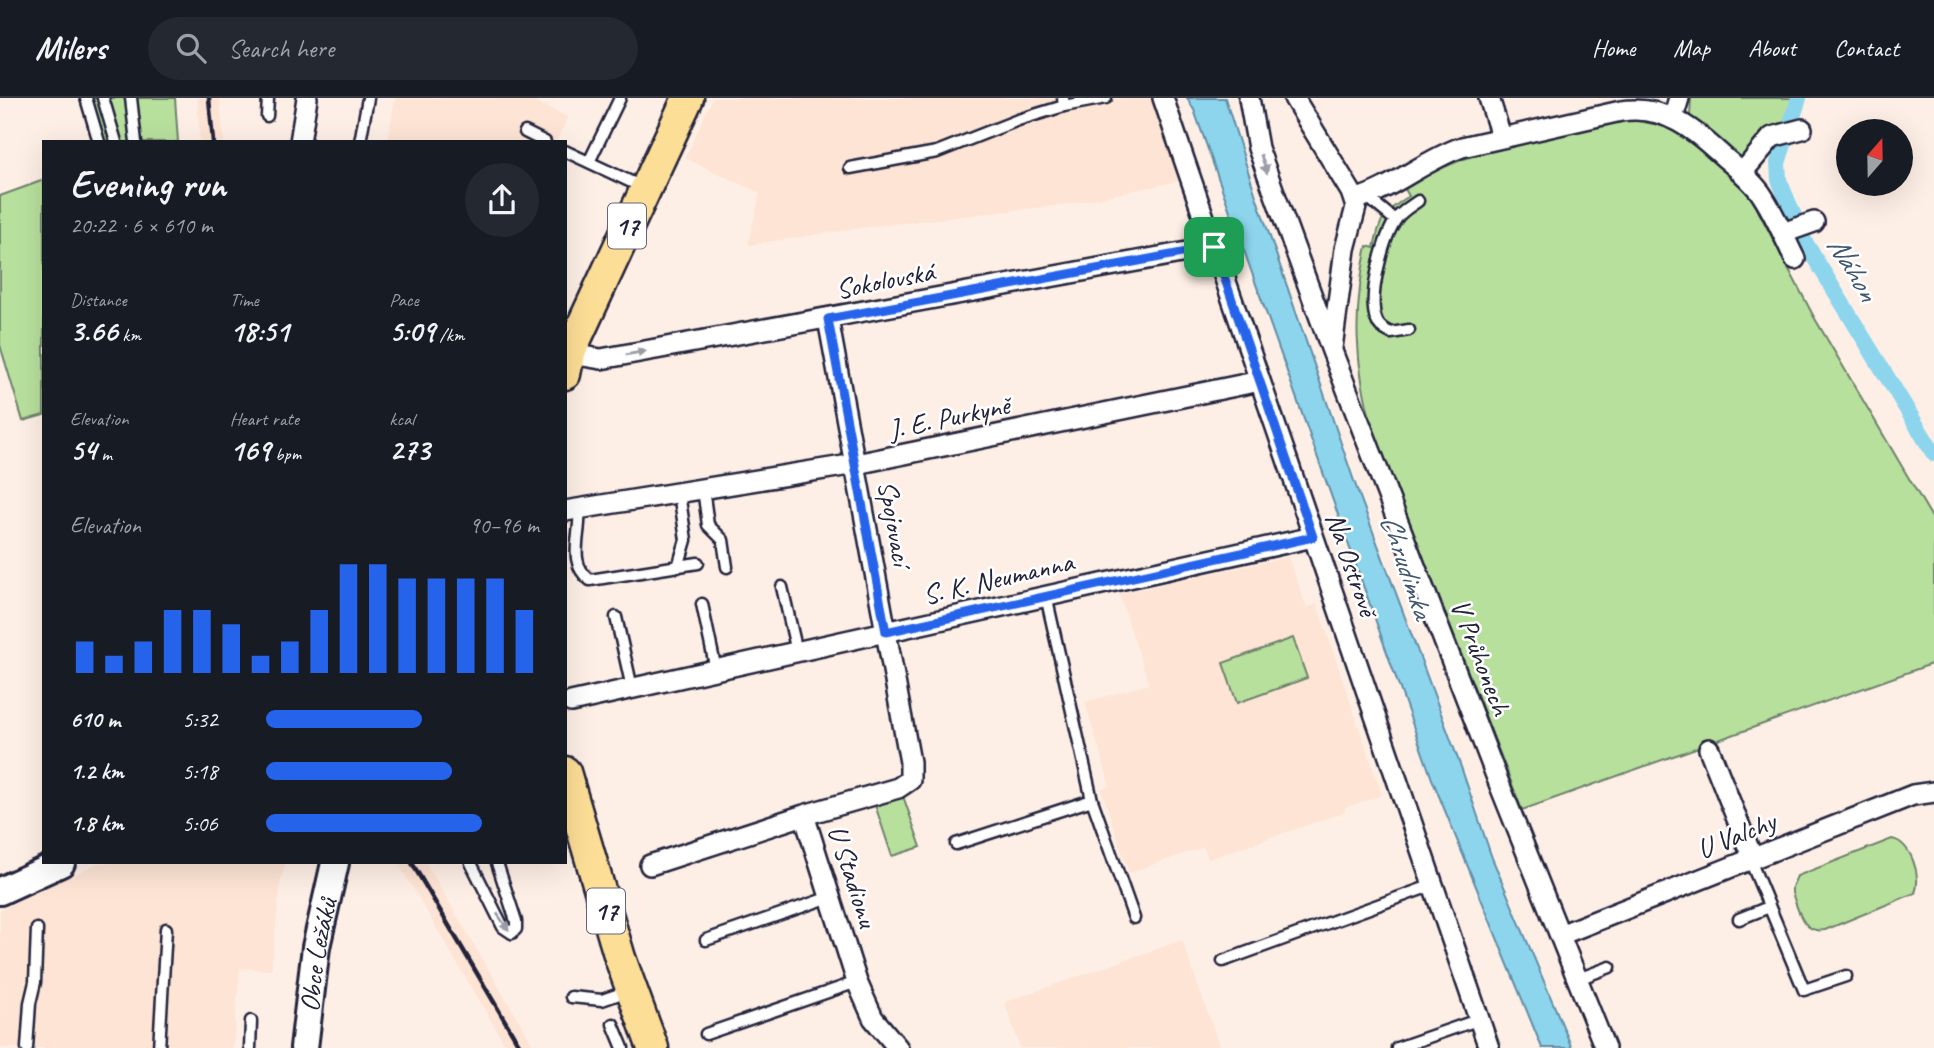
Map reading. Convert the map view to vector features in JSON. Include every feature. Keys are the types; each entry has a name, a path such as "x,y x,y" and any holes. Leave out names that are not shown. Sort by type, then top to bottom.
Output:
{"main road":[{"name":"17","path":"567,358 688,98"},
{"name":"17","path":"567,779 631,990 653,1048"},
{"path":"0,891 59,864"},
{"name":"Obce Ležáků","path":"304,1048 316,947 335,864"}],"street":[{"path":"300,140 307,98"},
{"name":"Na Ostrově","path":"1163,98 1489,1048"},
{"path":"1249,98 1258,148 1332,351"},
{"path":"1294,98 1360,198 1448,152 1501,136 1635,108 1660,112 1705,139 1760,192 1787,232 1795,260"},
{"path":"1489,98 1501,136"},
{"path":"1673,118 1679,98"},
{"path":"1742,173 1768,140 1779,134 1802,129"},
{"name":"V Průhonech","path":"1360,198 1342,263 1332,351 1605,1048"},
{"path":"1787,232 1814,222"},
{"name":"Sokolovská","path":"567,360 601,359 1214,247"},
{"name":"Spojovací","path":"828,319 910,761 910,780"},
{"name":"J. E. Purkyně","path":"572,510 856,464 1260,382"},
{"name":"S. K. Neumanna","path":"571,702 1313,537"},
{"path":"1709,749 1751,859"},
{"name":"U Stadionu","path":"898,1048 873,1018 857,982 804,815 898,788 910,780"},
{"name":"U Valchy","path":"1560,935 1913,796 1934,792"},
{"path":"650,865 804,815"}],"lane":[{"path":"86,98 98,140"},
{"path":"103,98 115,140"},
{"path":"131,98 136,140"},
{"path":"267,116 268,98"},
{"path":"360,140 368,98"},
{"path":"589,162 620,98"},
{"path":"850,168 937,152 1063,102 1106,98"},
{"path":"525,132 541,140"},
{"path":"567,152 644,188"},
{"path":"1360,198 1395,220"},
{"path":"1409,330 1391,333 1384,330 1378,324 1374,309 1378,268 1395,220 1418,201"},
{"path":"703,489 708,525 723,540 727,567"},
{"path":"678,567 686,540 680,493"},
{"path":"572,510 580,523 576,562 579,570 590,580 698,563"},
{"path":"782,587 797,652"},
{"path":"1046,596 1092,800 1134,918"},
{"path":"702,604 716,670"},
{"path":"616,617 632,688"},
{"path":"956,844 1092,800"},
{"path":"1751,859 1804,990 1846,976"},
{"path":"472,864 503,927 512,933 516,929 516,921 497,864"},
{"path":"1223,961 1433,885"},
{"path":"706,940 830,897"},
{"path":"1739,919 1769,907"},
{"path":"27,1048 30,1003 35,982 37,929"},
{"path":"159,1048 166,929"},
{"path":"1578,979 1610,967"},
{"path":"706,1034 857,982"},
{"path":"571,997 602,1000 631,990"},
{"path":"1397,1048 1480,1019"},
{"path":"250,1048 251,1021"},
{"path":"613,1024 623,1048"}],"shaded area":[{"path":"197,98 220,98 224,140 200,140"},
{"path":"395,98 527,98 568,117 557,140 388,140"},
{"path":"713,98 1151,98 1179,181 1069,204 867,227 748,245 760,193 685,158"},
{"path":"1288,557 1307,608 1317,604 1382,795 1344,808 1345,812 1208,859 1204,847 1129,873 1101,789 1110,786 1085,702 1149,684 1119,594"},
{"path":"96,864 286,864 281,879 271,970 240,968 233,1048 0,1048 0,910"},
{"path":"399,864 427,864 535,1048 507,1048"},
{"path":"1182,940 1220,1048 1020,1048 1005,1002"}],"green space":[{"path":"91,98 175,98 178,140 103,140"},
{"path":"1691,98 1793,98 1784,128 1741,164 1690,116"},
{"path":"1633,120 1664,126 1689,139 1745,186 1814,317 1934,521 1934,663 1522,810 1373,428 1359,360 1358,315 1362,270 1367,246 1374,248 1384,217 1409,196 1405,189 1429,175 1454,163 1507,146"},
{"path":"42,181 42,416 23,421 0,345 0,196"},
{"path":"1293,638 1307,678 1237,703 1223,663"},
{"path":"903,796 921,847 892,856 875,805"},
{"path":"1892,839 1905,846 1913,861 1917,878 1915,893 1825,930 1806,925 1792,893 1797,876"}],"water":[{"path":"1187,98 1225,98 1354,481 1461,767 1492,858 1572,1048 1542,1048 1432,779 1194,110"}],"waterway":[{"name":"Náhon","path":"1799,98 1778,163 1779,180 1805,242 1934,454"}],"railway":[{"path":"209,98 213,140"},
{"path":"413,864 521,1048"}],"route":[{"path":"1214,247 1313,537 886,632 828,319 1214,247"}],"water label":[{"name":"Chrudimka","path":"1407,566"}]}
